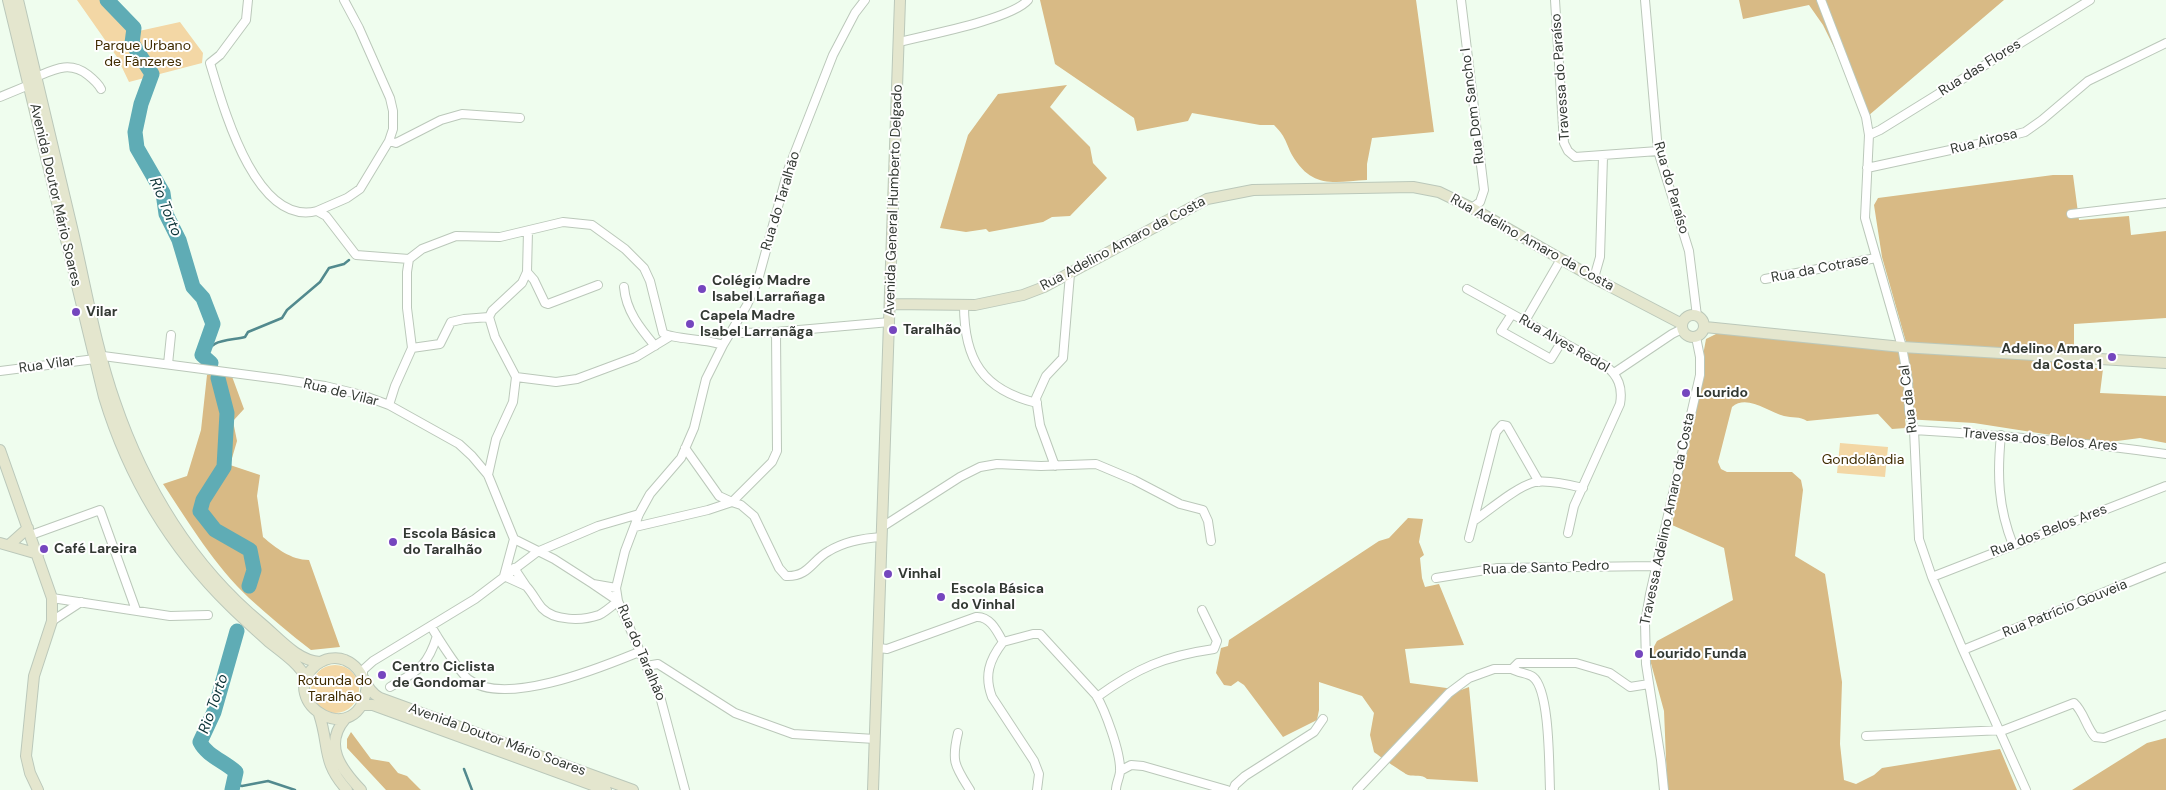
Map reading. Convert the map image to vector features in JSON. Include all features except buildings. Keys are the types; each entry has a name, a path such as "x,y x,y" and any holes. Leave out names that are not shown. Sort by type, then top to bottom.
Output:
{"street":[{"name":"Avenida Doutor Mário Soares","path":"8,0 33,81"},
{"name":"Avenida Doutor Mário Soares","path":"18,0 33,81 99,357 110,416 127,458 143,491 174,540 216,592 245,620 298,665 307,679"},
{"path":"248,0 246,20 220,55 210,63 231,130 244,161 280,204 300,214 317,211 347,198 360,189 389,141 394,120 390,98 359,28 344,0"},
{"name":"Rua do Taralhão","path":"685,790 669,724 661,700 618,601 616,588 625,551 636,527 639,514 650,494 681,458 694,428 706,379 722,345 747,305 758,280 788,170 833,55 855,13 865,0"},
{"name":"Avenida General Humberto Delgado","path":"873,790 900,0"},
{"path":"899,42 994,17 1024,6 1028,0"},
{"name":"Rua Dom Sancho I","path":"1460,0 1484,190 1480,202 1472,208"},
{"name":"Travessa do Paraíso","path":"1555,0 1564,143 1568,151 1575,157 1602,157 1658,151"},
{"name":"Rua do Paraíso","path":"1645,0 1658,151 1689,251 1697,316"},
{"name":"Rua da Cal","path":"1820,0 1866,117 1869,135 1865,218 1902,347 1908,380 1909,410 1914,430 1919,539 1932,577 1963,650 2026,790"},
{"name":"Rua das Flores","path":"1869,135 2090,0"},
{"name":"Rua Airosa","path":"1867,168 2025,132 2088,81 2166,43"},
{"path":"0,97 64,67 79,68 93,79 101,89"},
{"path":"389,141 396,143 441,120 462,114 520,118"},
{"path":"1594,278 1600,257 1602,157"},
{"name":"Rua Adelino Amaro da Costa","path":"891,304 964,305 999,301 1023,295 1070,274 1208,199 1240,191 1298,188 1413,187 1439,192 1472,208 1682,327"},
{"path":"2071,214 2166,203"},
{"path":"317,211 326,216 356,255 410,259"},
{"path":"389,405 394,386 412,348 407,308 407,272 410,259 422,249 456,236 500,237 563,222 592,225 625,249 644,268 650,281 660,328 669,337"},
{"path":"488,475 496,439 513,402 516,377 495,337 489,317 492,311 522,283 527,272 528,231"},
{"name":"Rua da Cotrase","path":"1764,279 1876,258"},
{"path":"1526,322 1561,259"},
{"path":"527,272 534,280 545,303 548,304 598,285"},
{"path":"1055,466 1040,425 1036,398 1046,376 1063,358 1070,274"},
{"path":"624,287 625,298 637,325 654,346"},
{"name":"Rua Alves Redol","path":"1467,289 1606,366 1614,373 1621,389 1620,404 1574,506 1568,533"},
{"path":"964,305 966,341 973,361 998,387 1019,399 1037,403"},
{"path":"1512,314 1501,332 1551,359 1562,341"},
{"path":"1614,373 1682,327 1687,317 1697,316 1702,319 1704,327 1703,332 1696,337 1689,337 1682,327"},
{"path":"412,348 440,344 451,322 489,317"},
{"path":"732,330 742,333 776,332 890,322"},
{"path":"1704,327 1902,347 2166,363"},
{"path":"636,527 708,510 732,502 772,462 777,451 776,332"},
{"path":"168,364 171,335"},
{"path":"516,377 556,382 577,379 636,357 669,337 712,341 722,345"},
{"name":"Travessa Adelino Amaro da Costa","path":"1664,790 1644,634 1656,566 1700,376 1700,357 1696,337"},
{"name":"Avenida Doutor Mário Soares","path":"99,357 130,445 158,500 192,550 230,594 257,620 299,654 314,661 320,662 330,658 342,659 354,665 363,674 369,690 380,698 633,790"},
{"name":"Rua de Vilar","path":"99,357 168,364 326,386 362,395 389,405 459,444 472,456 488,475 514,539"},
{"name":"Rua Vilar","path":"0,372 99,357"},
{"path":"1469,538 1496,432 1502,425 1507,426 1539,482"},
{"name":"Travessa dos Belos Ares","path":"1914,430 2001,435 2166,454"},
{"path":"2001,435 1998,463 2001,511 2013,545"},
{"path":"685,448 719,496 741,504 754,516 779,568 786,576 796,576 807,570 827,552 882,532 960,477 980,467 996,464 1055,466 1096,464 1134,480 1180,504 1203,510 1208,521 1211,541"},
{"path":"0,450 52,598 52,622 34,676 26,756 30,773 38,790"},
{"path":"1474,520 1521,488 1539,482 1583,488"},
{"name":"Rua dos Belos Ares","path":"1932,577 2166,486"},
{"path":"4,544 29,531 100,510 136,610"},
{"path":"363,674 363,670 369,664 474,599 537,552 598,526 639,514"},
{"path":"504,576 514,539 554,559 618,601 599,614 581,618 555,616 542,608 514,568"},
{"path":"4,544 38,554"},
{"name":"Rua de Santo Pedro","path":"1436,578 1498,568 1656,566"},
{"name":"Rua Patrício Gouveia","path":"1963,650 2166,567"},
{"path":"504,576 526,586"},
{"path":"593,584 616,588"},
{"path":"52,598 170,616 208,615"},
{"path":"52,622 81,602"},
{"path":"1097,697 1120,680 1148,665 1180,654 1214,648 1217,641 1202,610"},
{"path":"879,648 887,649 982,616 998,633 1003,642"},
{"path":"431,626 436,636 469,679 488,687 526,687 568,679 640,652"},
{"path":"1037,790 1039,774 1034,760 988,689 988,668 994,654 1003,642 1033,634 1040,634 1097,697 1102,706 1116,750 1120,771 1116,790"},
{"path":"390,687 424,664 431,654 436,636"},
{"path":"320,662 312,669 307,679 307,698 313,710 319,714 335,719 345,719"},
{"path":"1512,669 1518,663 1576,664 1610,673 1630,687 1649,684"},
{"path":"354,665 369,664"},
{"path":"646,666 658,664 735,713 792,734 875,739"},
{"path":"1357,790 1449,692 1469,678 1494,669 1512,669 1519,674 1532,676 1541,687 1547,729 1550,790"},
{"path":"361,790 344,770 336,752 334,738 345,719 355,713 362,705 366,696 367,684"},
{"path":"1866,736 2004,730 2074,704 2080,708 2089,730 2095,737 2104,738 2166,715"},
{"name":"Avenida Doutor Mário Soares","path":"362,705 373,706 606,790"},
{"path":"319,714 324,731 328,761 332,771 347,790"},
{"path":"1233,790 1235,785 1245,776 1314,732 1324,719"},
{"path":"958,734 954,753 955,765 970,790"},
{"path":"1120,771 1132,765 1143,766 1227,790"}],"green space":[{"name":"Parque Urbano de Fânzeres","path":"77,0 112,0 139,31 180,22 203,53 202,63 129,82 117,57"},
{"name":"Gondolândia","path":"1840,443 1888,447 1885,477 1837,473"},
{"name":"Rotunda do Taralhão","path":"330,665 340,665 349,669 355,675 358,680 358,698 349,709 340,713 330,713 321,709 315,703 311,694 311,684 315,675 321,669"}],"shaded area":[{"path":"1040,0 1416,0 1434,132 1372,138 1367,164 1367,180 1334,182 1324,181 1307,174 1292,155 1283,136 1274,125 1260,125 1192,113 1188,121 1137,131 1134,118 1055,64"},
{"path":"1739,0 2004,0 1868,116 1823,25 1809,5 1743,19"},
{"path":"1067,85 1050,107 1090,147 1093,163 1107,178 1070,216 1052,217 1043,222 989,232 986,229 966,232 940,228 968,135 998,94"},
{"path":"2053,175 2073,175 2079,220 2129,216 2131,235 2166,231 2166,318 2074,324 2074,365 2103,369 2100,393 2166,396 2166,443 2140,438 2102,443 1974,423 1905,419 1906,428 1892,429 1878,414 1807,421 1784,416 1758,405 1744,402 1732,407 1718,462 1721,469 1727,472 1792,472 1801,480 1803,490 1795,556 1825,574 1842,682 1840,744 1844,780 1856,784 1874,775 1882,768 2000,749 2017,790 1660,790 1667,782 1664,711 1649,656 1657,641 1733,600 1724,548 1672,525 1706,339 1718,333 1817,340 1906,342 1882,257 1874,205 1878,198"},
{"path":"230,371 244,409 233,421 237,441 230,465 260,475 257,496 263,537 290,556 309,560 340,647 311,650 249,598 214,558 163,484 187,476 201,430 207,375"},
{"path":"1408,518 1423,519 1419,542 1424,555 1420,558 1422,578 1425,587 1439,584 1464,645 1405,649 1410,683 1461,690 1469,687 1478,782 1427,779 1421,776 1408,775 1374,752 1370,735 1374,713 1362,696 1319,682 1317,720 1283,737 1244,685 1238,681 1231,686 1224,685 1216,673 1221,648 1228,646 1229,640 1379,541 1389,538"},
{"path":"351,732 371,759 389,762 398,773 407,776 421,790 386,790 347,748 347,739"},
{"path":"2166,738 2166,790 2072,790 2147,743"}],"waterway":[{"name":"Rio Torto","path":"107,0 134,28 132,43 152,74 141,104 135,132 137,148 163,193 166,214 179,240 193,287 203,298 213,324 202,355 211,363"},
{"path":"206,360 207,353 214,344 245,337 248,332 282,318 287,310 320,282 329,268 344,264 349,260"},
{"name":"Rio Torto","path":"218,378 227,413 224,467 203,500 200,511 215,530 250,550 254,570 249,586"},
{"name":"Rio Torto","path":"232,790 236,772 211,755 200,742 214,712 237,631"},
{"path":"464,769 472,790"},
{"path":"233,784 242,786 268,781 295,790"}],"place":[{"name":"Colégio Madre Isabel Larrañaga","path":"702,289"},
{"name":"Vilar","path":"76,312"},
{"name":"Capela Madre Isabel Larranãga","path":"690,324"},
{"name":"Taralhão","path":"893,330"},
{"name":"Adelino Amaro da Costa 1","path":"2112,357"},
{"name":"Lourido","path":"1686,393"},
{"name":"Escola Básica do Taralhão","path":"393,542"},
{"name":"Café Lareira","path":"44,549"},
{"name":"Vinhal","path":"888,574"},
{"name":"Escola Básica do Vinhal","path":"941,597"},
{"name":"Lourido Funda","path":"1639,654"},
{"name":"Centro Ciclista de Gondomar","path":"382,675"}]}
